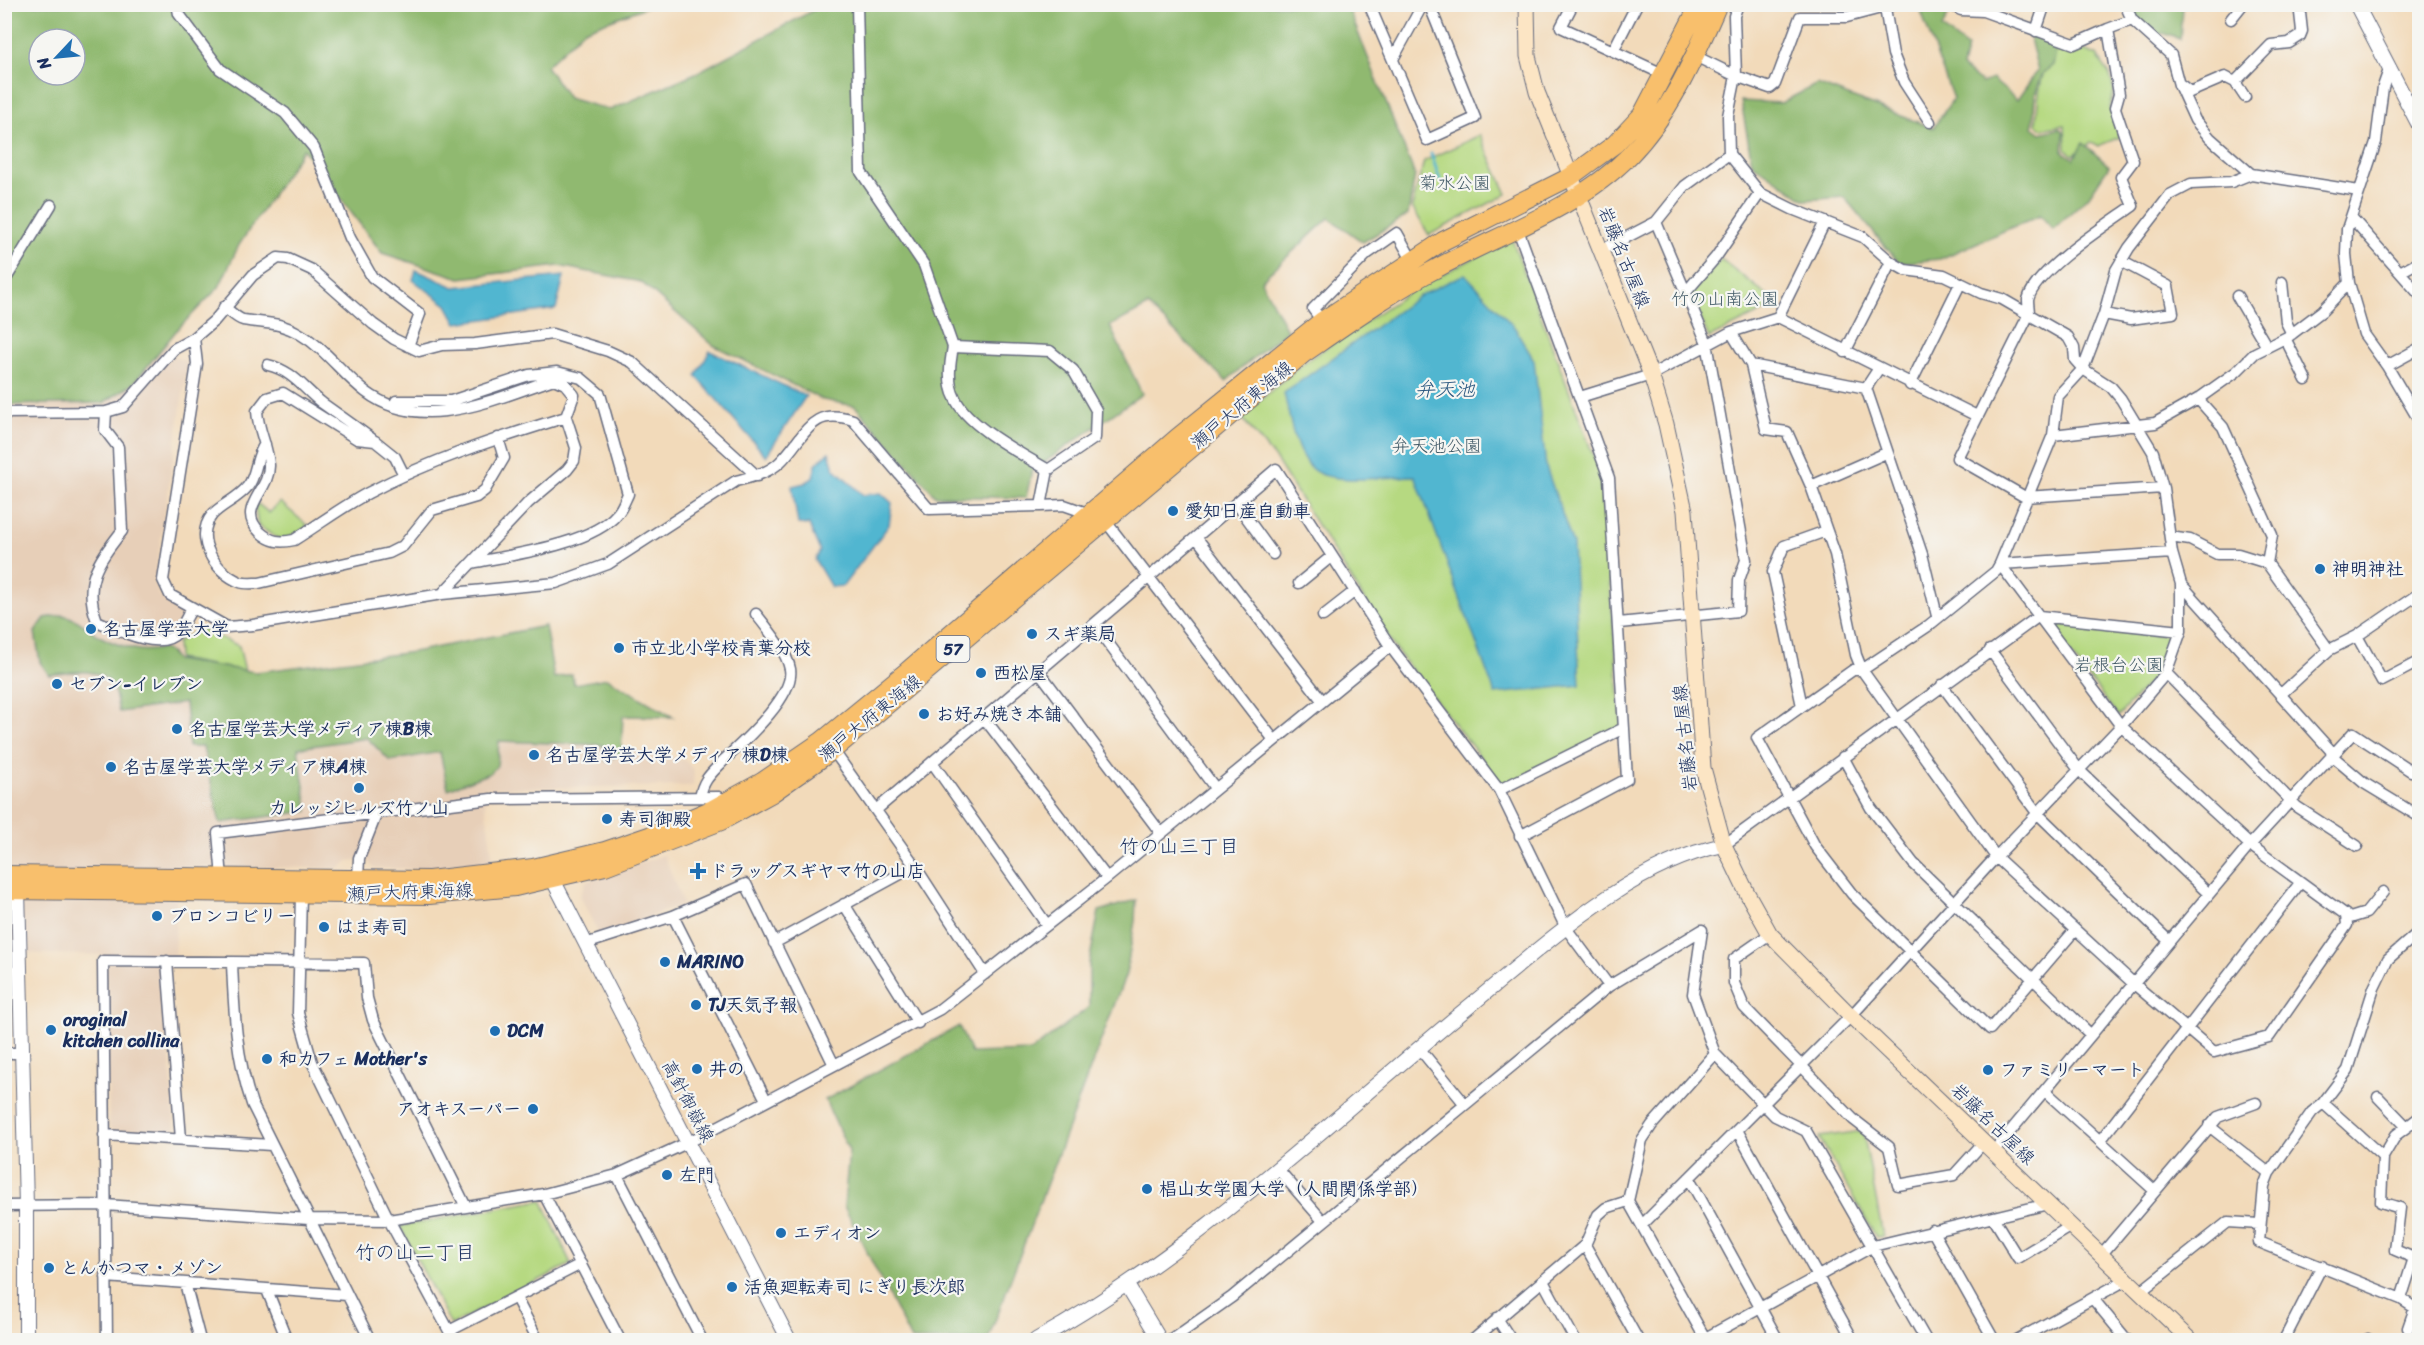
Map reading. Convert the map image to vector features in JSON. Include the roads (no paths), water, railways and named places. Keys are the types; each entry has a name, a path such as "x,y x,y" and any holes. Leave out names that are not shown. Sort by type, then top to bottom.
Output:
{"main road":[{"name":"岩藤名古屋線","path":"1527,4 1528,56 1538,92 1570,177 1602,250 1651,375 1680,482 1685,511 1694,617 1704,768 1724,845 1747,893 1770,934 1851,1016 2190,1341"},
{"name":"瀬戸大府東海線","path":"11,890 429,895 549,873 605,866 721,821 772,793 833,750 1008,604 1186,430 1322,321 1443,241 1570,177 1615,144 1642,116 1701,4"},
{"name":"瀬戸大府東海線","path":"4,875 429,880 549,873 650,837 727,802 762,782 822,741 1097,516 1304,354 1381,300 1578,195 1628,157 1658,123 1695,56 1718,4"}],"street":[{"path":"177,4 179,14 220,69 285,113 314,148 350,238 372,277 420,314 408,346"},
{"path":"857,4 861,172 924,265 953,347 949,368 955,399 978,426 1048,470"},
{"path":"1369,4 1427,140 1475,118 1429,4"},
{"path":"1393,59 1424,4"},
{"path":"1573,4 1561,27 1665,75"},
{"path":"1613,51 1637,4"},
{"path":"1642,1225 1851,1016 1996,857 2121,726 2166,673 2181,631 2181,584 2172,553 2163,488 2153,452 2139,426 2111,387 2083,369 2075,360 2074,348 2068,336 2002,299 1960,284 1944,274 1905,270 1891,262 1863,237 1792,209 1761,193 1729,154 1728,116 1736,76 1734,16 1738,4"},
{"path":"1949,4 1961,10 1983,11 2074,44 2132,20"},
{"path":"2036,31 2045,4"},
{"path":"2125,4 2132,20 2171,55 2179,85 2195,120 2210,138 2251,174"},
{"path":"2231,19 2243,4"},
{"path":"2235,82 2271,45 2289,43 2300,36 2302,31 2299,4"},
{"path":"2356,4 2389,70 2418,119"},
{"path":"1695,56 1736,76 1770,88 1775,84 1800,17 1847,17 1890,6 1893,54 1904,82 1930,122"},
{"path":"2108,29 2119,94 2115,108 2131,147 2133,161 2121,177 2133,206 2050,270 2028,299 2029,314 1957,458 2025,497 2163,488"},
{"path":"2389,70 2383,87 2376,142 2348,229 2346,254 2349,283 2364,334 2387,366 2419,419"},
{"path":"2179,85 2184,85 2190,92 2219,79 2228,78 2235,82 2245,97"},
{"path":"1602,250 1656,222 1685,186 1729,154"},
{"path":"2075,930 1990,1029 1852,894 1815,846 1787,798 1757,738 1853,670 1862,670 1928,626 1937,616 1996,571 2025,497 2053,435 2058,396 2083,369 2104,314 2116,270 2170,195 2191,184 2231,182 2251,174 2359,191"},
{"path":"1686,292 1716,257 1761,193"},
{"path":"4,282 51,205"},
{"path":"2352,218 2420,295"},
{"path":"1619,623 1738,611 1739,580 1746,560 1707,344 1656,222"},
{"path":"1778,317 1825,222"},
{"path":"1517,227 1610,477 1627,779 1520,836"},
{"path":"1322,321 1313,309 1366,254 1397,233 1412,260"},
{"path":"4,413 106,412 123,407 174,349 194,338 215,320 264,266 278,258 288,259 312,270 373,324 419,351 442,345 475,344 552,334 608,351 632,362 757,476"},
{"path":"2104,314 2132,319 2173,313 2168,286 2121,261"},
{"path":"2400,272 2420,261"},
{"path":"1845,352 1891,262"},
{"path":"2282,282 2288,336 2306,380"},
{"path":"2053,435 2155,423 2198,399 2267,347 2288,336 2322,311 2349,283"},
{"path":"1910,385 1960,284"},
{"path":"2237,296 2267,347"},
{"path":"224,308 241,320 279,323 301,335 333,360 367,393 387,401 451,401 529,375 557,372 581,378 600,394 628,494 616,515 592,532 562,544 472,563"},
{"path":"1580,397 1651,375 1731,332 1778,317 1910,385 1977,416"},
{"path":"1731,332 1751,365 1766,429 1787,432 1810,486 1834,554 1856,655 1862,670 1996,857 2133,983 2214,1052 2269,1037 2347,925 2346,915 2250,845 2121,726 2000,564"},
{"path":"194,338 197,364 163,580 170,595 227,627 442,594 556,583 608,564 736,481 757,476 779,464 819,418 836,415 853,420 928,509 1064,505 1097,516 1150,575 1274,740"},
{"path":"953,347 1050,351 1073,370 1096,410 1095,438 1048,470 1041,506"},
{"path":"2387,366 2420,348"},
{"path":"268,365 283,369 298,379 320,400 396,456 404,475"},
{"path":"1751,365 1866,388"},
{"path":"1866,388 1879,368"},
{"path":"367,393 407,409 432,414 460,410 554,379 565,384 574,395 566,417 576,448 574,461 567,470 528,503 442,594"},
{"path":"1866,388 1886,453 1922,554 1937,616"},
{"path":"375,441 357,439 283,393 267,398 257,411 258,428 265,444 269,466 265,483 250,506 249,515 256,528 265,537 280,543 294,540 366,495 404,475 498,438 566,417"},
{"path":"2198,399 2223,427 2272,535 2267,563"},
{"path":"106,412 105,430 118,447 122,531 98,561 91,591 92,607 97,621 123,633 154,641 167,640 177,634 192,608"},
{"path":"265,444 258,453 250,484 237,498 214,513 206,529 208,552 222,569 240,582 259,583 389,553 403,546 432,510 476,497 485,490 504,458 498,438"},
{"path":"1810,486 1886,453"},
{"path":"876,810 1276,469 1390,646 1499,790 1566,928 1609,986"},
{"path":"1236,504 1274,554"},
{"path":"1802,706 1773,572 1784,546 1826,531"},
{"path":"1196,537 1321,699"},
{"path":"2170,537 2190,540 2217,554 2238,554 2267,563 2329,650"},
{"path":"2000,564 2172,553"},
{"path":"1299,582 1332,556"},
{"path":"2181,584 2332,754 2364,783 2420,817"},
{"path":"1323,616 1355,591"},
{"path":"2281,694 2329,650 2357,636 2420,593"},
{"path":"700,797 702,782 754,731 788,689 790,669 773,636 756,614"},
{"path":"1036,1341 1127,1285 1277,1168 1566,928 1647,874 1696,850 1724,845 2039,616 2181,631"},
{"path":"1094,624 1215,788"},
{"path":"2357,636 2382,681 2420,661"},
{"path":"4,1206 105,1205 309,1219 389,1220 543,1194 617,1175 689,1142 918,1023 985,974 1107,878 1321,699 1390,646"},
{"path":"1990,650 2079,770 2209,894"},
{"path":"1038,670 1160,832"},
{"path":"2166,673 2297,807 2357,846"},
{"path":"1942,685 2038,814 2169,941"},
{"path":"984,718 1107,878"},
{"path":"1499,790 1624,728"},
{"path":"1770,934 1734,959 1734,983 1744,1007 1853,1119 1889,1147 1898,1185 1954,1175 1988,1147 2045,1090 2290,798 2353,734 2411,771 2420,772"},
{"path":"833,750 915,866 985,974"},
{"path":"1844,757 1871,808 1913,863 2091,1035"},
{"path":"932,762 1047,925"},
{"path":"222,878 218,833 491,799 719,797 727,802"},
{"path":"358,879 359,858 376,815"},
{"path":"774,943 915,866"},
{"name":"高針御嶽線","path":"549,873 689,1142 789,1341"},
{"path":"2100,1141 2300,883"},
{"path":"585,944 673,916 746,884 834,1065"},
{"path":"11,890 21,1053 26,1206 26,1341"},
{"path":"2347,919 2366,913 2383,892"},
{"path":"301,895 298,1012 312,1062 389,1220 451,1336 581,1264"},
{"path":"844,904 918,1023"},
{"path":"673,916 766,1100"},
{"path":"1171,1341 1232,1297 1464,1102 1609,986 1702,930 1693,994 1715,1053 1775,1116 1806,1131 1874,1246 1926,1341"},
{"path":"2408,1328 2415,1308 2400,1299 2322,1266 2259,1242 2259,1224 2264,1186 2269,1173 2312,1112 2323,1103 2348,1070 2374,988 2388,959 2420,930"},
{"path":"107,1341 103,961 364,963 367,998 373,1020 466,1207"},
{"path":"167,961 181,1139"},
{"path":"232,963 236,1037 243,1075 271,1145 370,1341"},
{"path":"1419,1048 1464,1102"},
{"path":"4,1053 21,1053"},
{"path":"1715,1053 1652,1125 1642,1140 1628,1201 1704,1340 1816,1276 1874,1246 1932,1230 1994,1219 2048,1204"},
{"path":"2045,1090 2155,1191"},
{"path":"2378,1097 2406,1126"},
{"path":"2101,1255 2209,1126 2218,1118 2256,1102"},
{"path":"2323,1103 2383,1157"},
{"path":"2400,1299 2417,1258 2396,1250 2400,1208 2381,1202 2383,1157 2396,1135 2420,1117"},
{"path":"2209,1126 2269,1173"},
{"path":"1737,1130 1853,1341"},
{"path":"104,1135 271,1145"},
{"path":"1277,1168 1323,1221"},
{"path":"617,1175 702,1341"},
{"path":"1689,1178 1779,1341"},
{"path":"543,1194 620,1341"},
{"path":"1473,1341 1497,1318 1585,1245 1598,1215 1606,1208 1628,1201"},
{"path":"1994,1219 2018,1258 2071,1226"},
{"path":"2140,1292 2228,1222 2259,1224"},
{"path":"1932,1230 1994,1341"},
{"path":"1585,1245 1638,1341"},
{"path":"2284,1341 2322,1266"},
{"path":"106,1277 347,1295"},
{"path":"2018,1341 2126,1280"},
{"path":"1542,1281 1575,1341"},
{"path":"185,1283 200,1341"},
{"path":"1127,1285 1160,1341"},
{"path":"267,1290 287,1341"},
{"path":"516,1298 538,1341"},
{"path":"2094,1300 2127,1341"},
{"path":"1497,1318 1510,1341"}],"water":[{"path":"416,270 454,287 564,276 556,309 457,323 447,305 413,280"},
{"name":"弁天池","path":"1465,274 1515,328 1534,360 1546,467 1573,545 1580,685 1495,694 1415,476 1360,479 1330,477 1310,467 1300,451 1293,432 1284,393 1419,296"},
{"path":"710,351 806,396 766,456 696,376"},
{"path":"829,452 834,468 863,495 881,493 892,503 889,525 843,586 831,587 815,560 820,551 809,525 798,524 792,486 805,483 813,478 816,464"}],"waterway":[{"path":"1431,154 1440,180"}],"place":[{"name":"愛知日産自動車","path":"1173,511"},
{"name":"神明神社","path":"2320,569"},
{"name":"名古屋学芸大学","path":"91,629"},
{"name":"スギ薬局","path":"1032,634"},
{"name":"市立北小学校青葉分校","path":"619,648"},
{"name":"西松屋","path":"981,673"},
{"name":"セブン-イレブン","path":"57,684"},
{"name":"お好み焼き本舗","path":"924,714"},
{"name":"名古屋学芸大学メディア棟B棟","path":"177,729"},
{"name":"名古屋学芸大学メディア棟D棟","path":"534,755"},
{"name":"名古屋学芸大学メディア棟A棟","path":"111,767"},
{"name":"カレッジヒルズ竹ノ山","path":"359,788"},
{"name":"寿司御殿","path":"607,819"},
{"name":"ドラッグスギヤマ竹の山店","path":"698,871"},
{"name":"ブロンコビリー","path":"157,916"},
{"name":"はま寿司","path":"324,927"},
{"name":"MARINO","path":"665,962"},
{"name":"TJ天気予報","path":"696,1005"},
{"name":"oroginal kitchen collina","path":"51,1030"},
{"name":"DCM","path":"495,1031"},
{"name":"和カフェ Mother's","path":"267,1059"},
{"name":"井の","path":"697,1069"},
{"name":"ファミリーマート","path":"1988,1070"},
{"name":"アオキスーパー","path":"533,1109"},
{"name":"左門","path":"667,1175"},
{"name":"椙山女学園大学（人間関係学部）","path":"1147,1189"},
{"name":"エディオン","path":"781,1233"},
{"name":"とんかつマ・メゾン","path":"49,1268"},
{"name":"活魚廻転寿司 にぎり長次郎","path":"732,1287"}],"district":[{"name":"竹の山三丁目","path":"1179,846"},
{"name":"竹の山二丁目","path":"415,1252"}],"park label":[{"name":"菊水公園","path":"1455,183"},
{"name":"竹の山南公園","path":"1725,299"},
{"name":"弁天池公園","path":"1437,446"},
{"name":"岩根台公園","path":"2119,665"}]}
